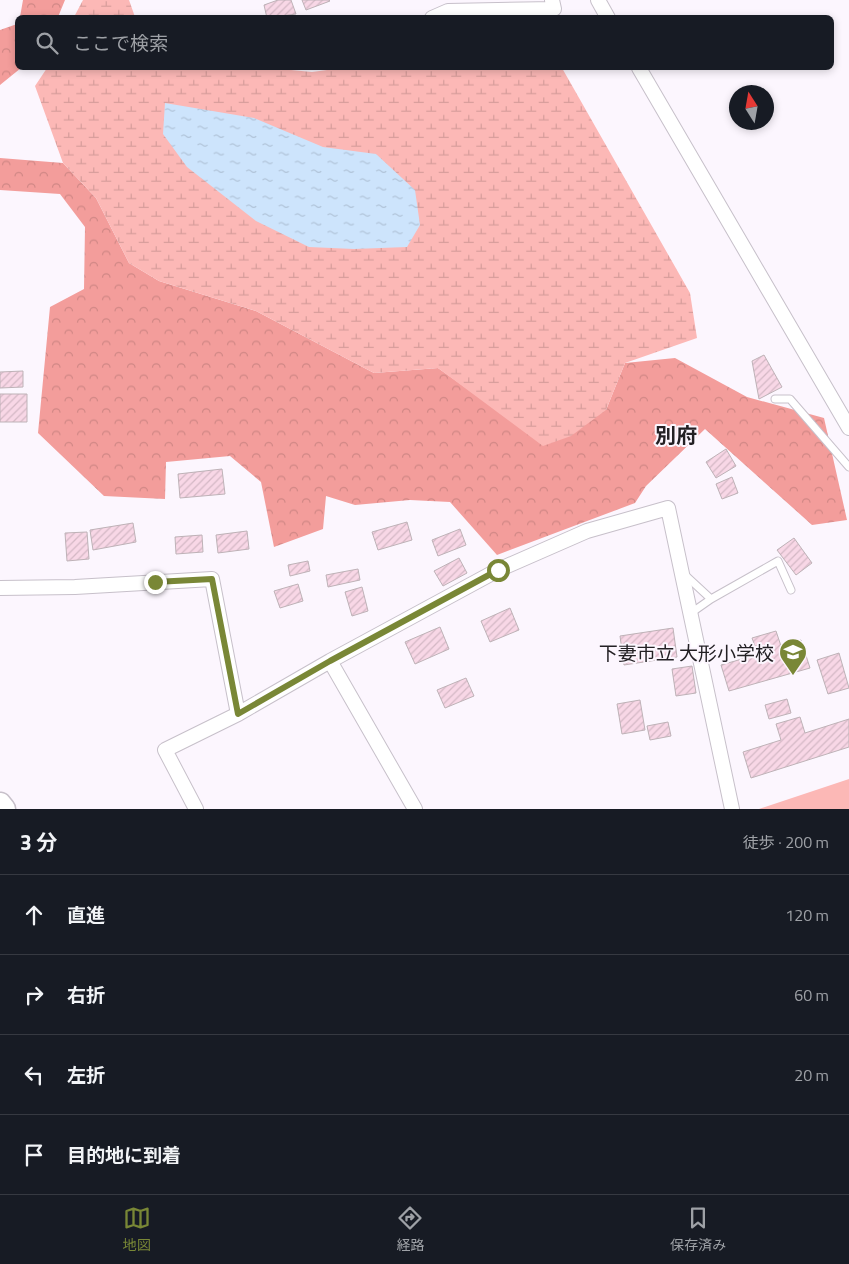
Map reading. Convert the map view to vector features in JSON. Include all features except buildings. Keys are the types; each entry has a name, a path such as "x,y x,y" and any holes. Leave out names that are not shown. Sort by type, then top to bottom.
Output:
{"main road":[{"path":"0,804 4,809"}],"street":[{"path":"439,15 448,11 554,9 552,0"},
{"path":"598,0 606,15"},
{"path":"640,70 849,428"},
{"path":"196,809 165,750 238,714 330,661 498,570 587,531 668,508 732,809"},
{"path":"0,588 75,587 212,579 238,714"},
{"path":"330,661 415,809"}],"lane":[{"path":"775,399 790,399 849,467"},
{"path":"691,614 711,599 778,561 791,590"},
{"path":"682,572 711,599"}],"green space":[{"path":"23,0 65,0 59,15 20,15"},
{"path":"83,0 129,0 134,15 75,15"},
{"path":"15,25 15,70 19,70 0,85 0,30"},
{"path":"46,70 291,70 312,72 327,70 563,70 690,293 697,338 625,363 606,410 571,436 543,446 438,368 374,373 256,311 159,281 129,263 96,198 63,163 35,86"},
{"path":"0,158 63,163 96,198 129,263 159,281 256,311 374,373 438,368 483,400 606,410 625,363 675,358 747,397 824,418 847,520 812,525 705,429 646,486 635,503 497,555 450,502 410,500 355,505 326,496 323,529 274,547 261,482 230,456 166,462 165,499 104,496 38,433 50,307 84,289 85,227 60,194 0,190"},
{"path":"849,779 849,809 759,809"}],"water":[{"path":"165,103 254,118 323,147 376,154 415,190 420,225 407,247 354,249 309,247 256,221 187,167 163,134"}],"place":[{"name":"下妻市立 大形小学校","path":"793,676"}],"district":[{"name":"別府","path":"676,435"}],"route":[{"path":"155,582 212,579 238,714 330,661 498,570"}]}
